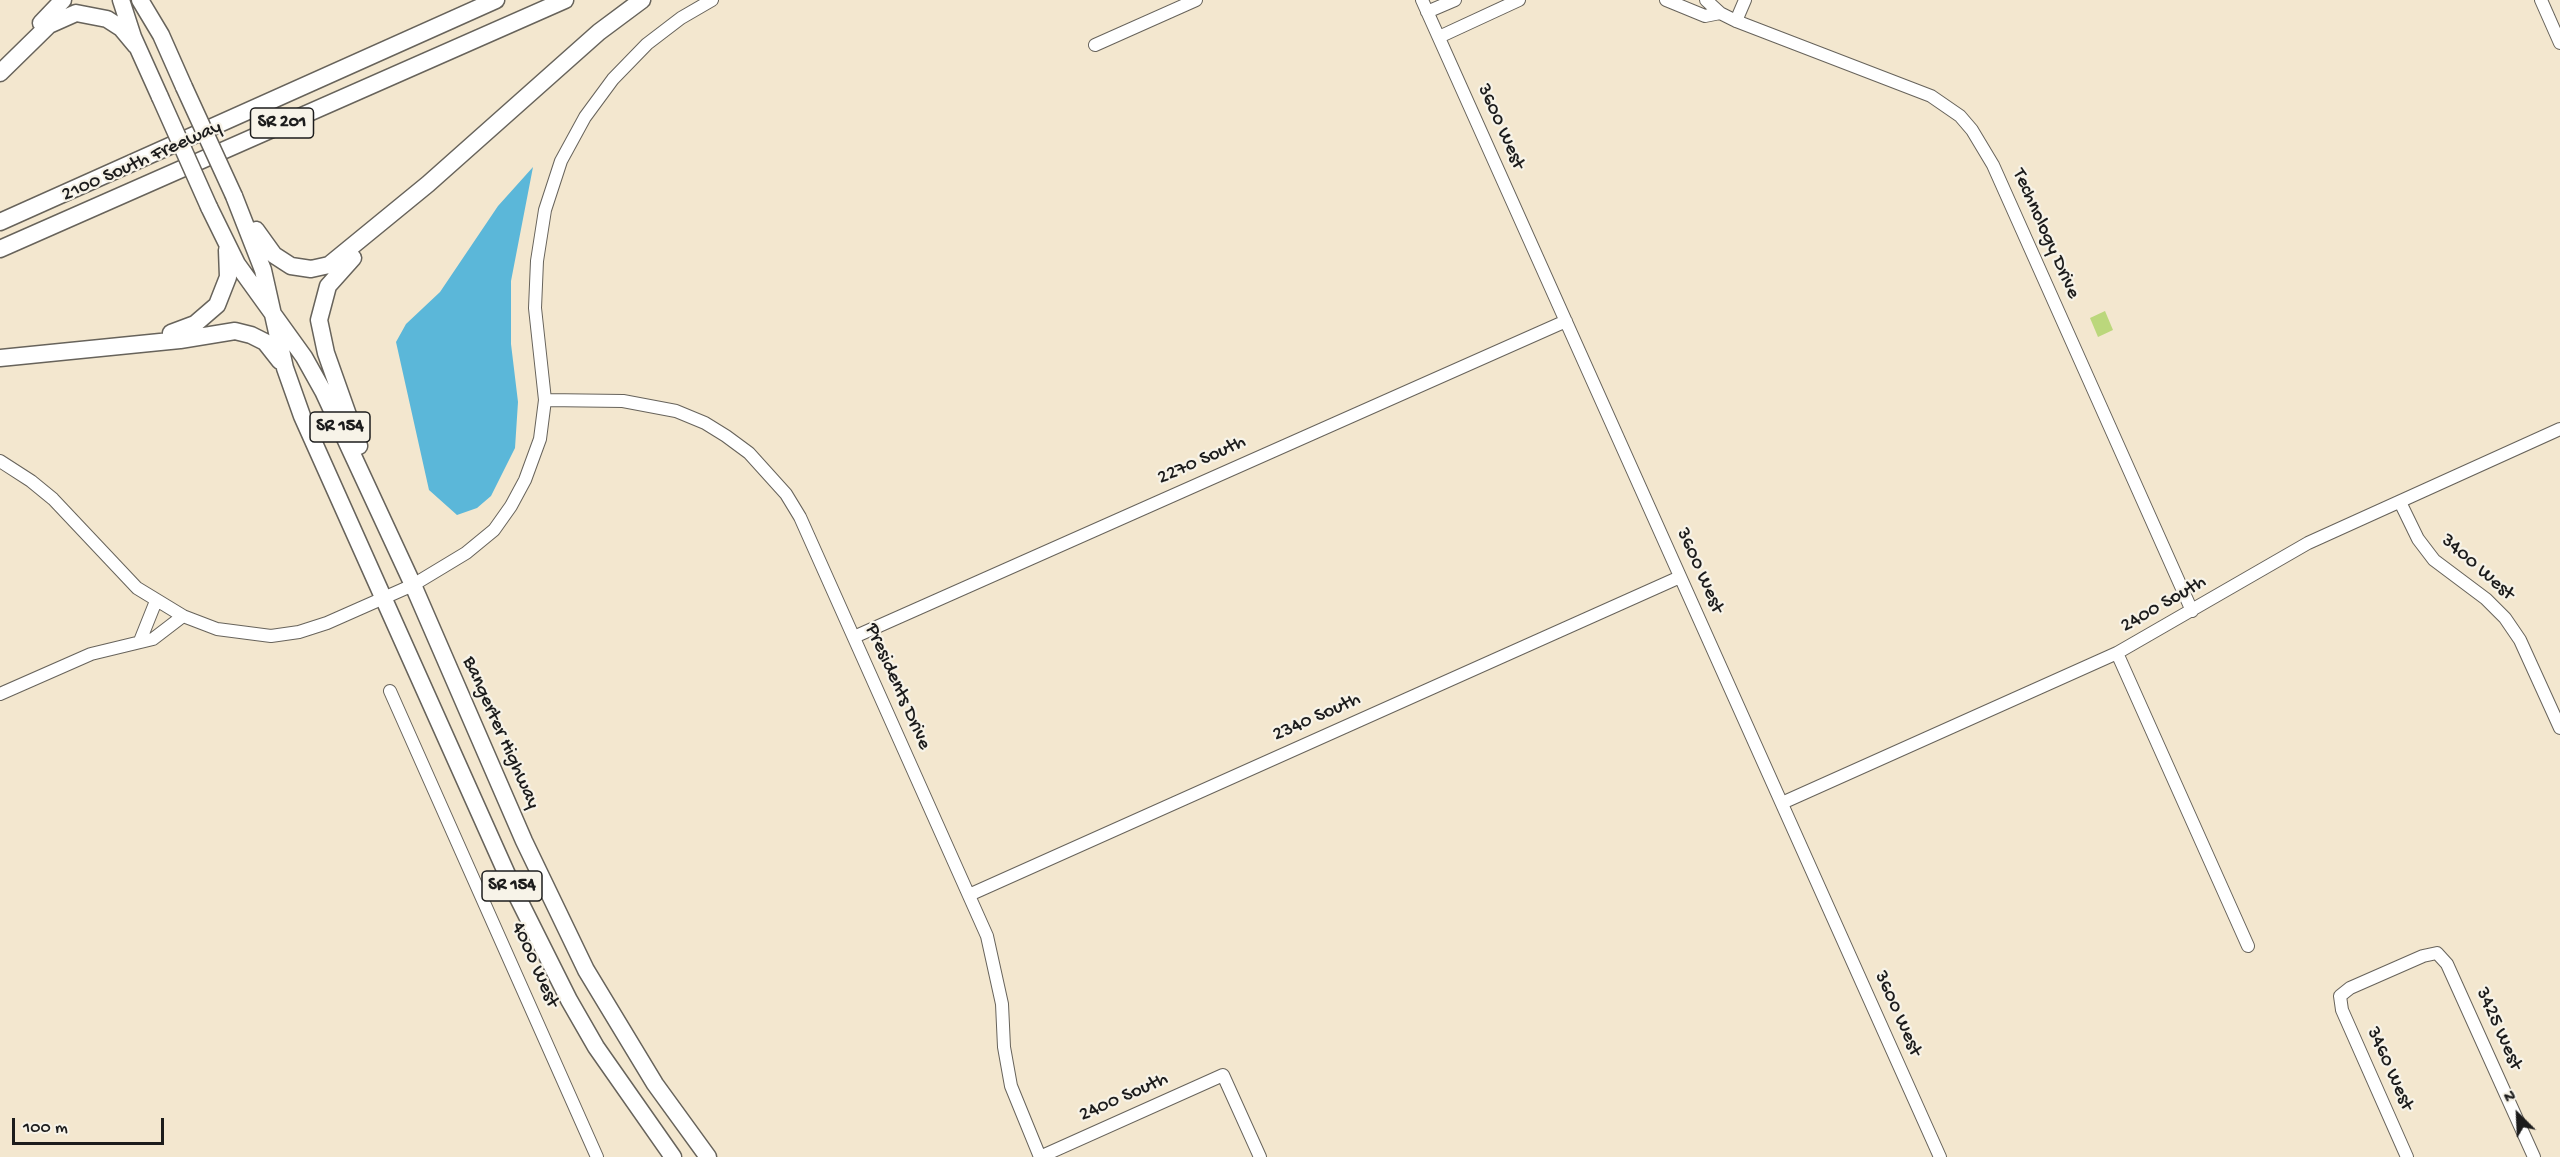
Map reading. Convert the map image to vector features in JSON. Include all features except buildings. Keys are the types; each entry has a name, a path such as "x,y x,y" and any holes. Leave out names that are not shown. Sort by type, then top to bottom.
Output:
{"highway":[{"path":"0,68 63,0"},
{"name":"Bangerter Highway","path":"121,0 136,46 227,246 247,280 299,349 318,383 395,545 566,932 634,1051 708,1157"},
{"name":"Bangerter Highway","path":"140,0 161,35 234,196 263,270 285,368 315,448 514,890 559,981 618,1081 673,1157"},
{"path":"158,0 157,15 161,35"},
{"name":"2100 South Freeway","path":"0,222 496,0"},
{"name":"2100 South Freeway","path":"0,249 565,0"},
{"path":"234,196 274,255 291,266 310,269 329,265 343,256 428,184 599,32 642,0"},
{"path":"0,73 49,25 76,13 107,19 121,28 136,46"},
{"path":"395,545 326,353 319,320 324,296 337,273 414,205 428,184"},
{"path":"0,358 170,333 192,326 209,315 223,296 228,272 227,246"},
{"path":"0,358 180,340 235,331 265,342 285,368"}],"street":[{"path":"0,460 31,481 53,500 137,588 183,616 217,629 271,636 299,632 327,623 413,585 466,553 494,530 525,480 540,439 545,400 535,308 537,261 545,210 561,161 585,117 613,79 647,44 681,18 712,0"},
{"path":"1095,45 1196,0"},
{"name":"3600 West","path":"1422,0 1940,1157"},
{"path":"1427,12 1455,0"},
{"path":"1439,37 1519,0"},
{"name":"Technology Drive","path":"1666,0 1705,16 1720,13"},
{"name":"Technology Drive","path":"1706,0 1720,13 1736,21 1931,96 1960,116 1972,130 1993,165 2192,611"},
{"path":"1736,21 1745,0"},
{"path":"2541,0 2560,43"},
{"name":"2270 South","path":"854,637 1566,321"},
{"name":"Presidents Drive","path":"545,400 623,401 676,411 705,423 749,453 786,494 800,517 987,936 995,962 1011,1086 1040,1157"},
{"name":"2400 South","path":"1782,803 2117,653 2308,543 2560,429"},
{"name":"3400 West","path":"2400,502 2418,539 2434,560 2486,599 2505,618 2520,640 2560,728"},
{"name":"2340 South","path":"969,895 1680,577"},
{"path":"140,641 156,601"},
{"path":"0,694 86,656 153,639 183,616"},
{"path":"2117,653 2248,945"},
{"name":"4000 West","path":"390,691 597,1157"},
{"name":"3460 West","path":"2407,1157 2342,1010 2340,996 2350,988 2427,954 2437,953"},
{"name":"3425 West","path":"2437,953 2447,964 2534,1157"},
{"name":"2400 South","path":"1040,1157 1223,1076 1260,1157"}],"green space":[{"path":"2105,311 2113,330 2098,337 2090,318"}],"water":[{"path":"533,167 511,281 511,344 518,402 515,448 491,496 477,508 457,515 429,490 396,342 406,324 440,292 498,206"}]}
